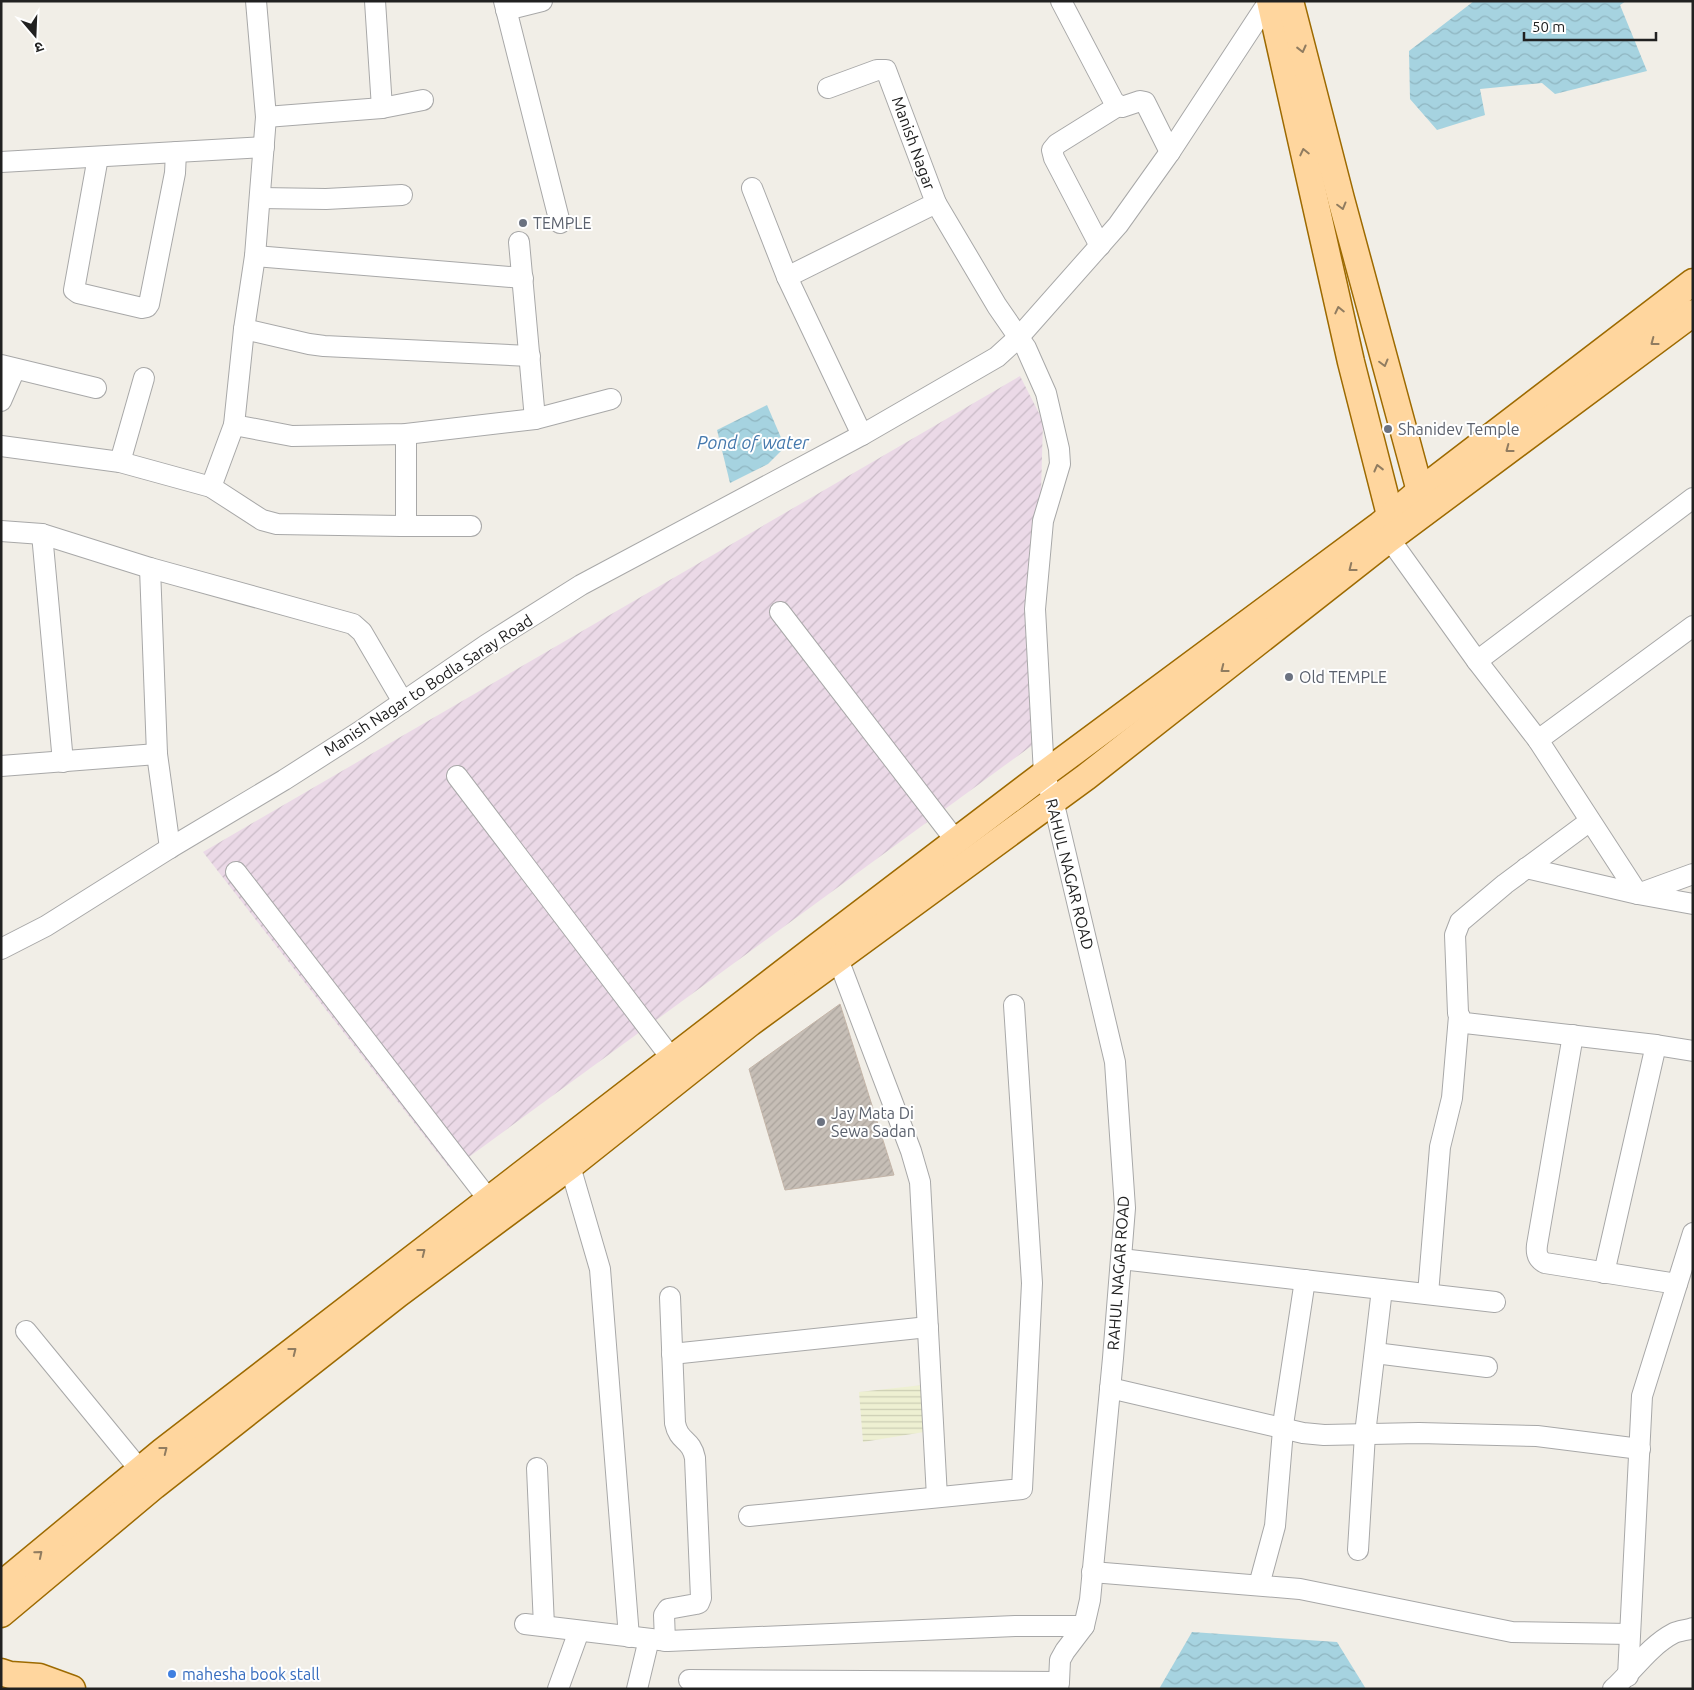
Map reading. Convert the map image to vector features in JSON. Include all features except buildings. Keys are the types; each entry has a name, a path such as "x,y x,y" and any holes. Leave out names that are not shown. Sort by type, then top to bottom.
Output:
{"main road":[{"path":"1269,1 1351,362 1386,527"},
{"path":"1290,1 1343,209 1420,491"},
{"path":"1,1614 154,1486 398,1294 566,1155 672,1059 1044,774 1688,306"},
{"path":"1,1585 140,1470 489,1200 566,1155 1086,777 1386,527 1420,491 1688,306"},
{"path":"13,1679 39,1677 72,1689"}],"street":[{"path":"211,487 234,425 244,329 255,256 266,117 256,1"},
{"path":"374,1 382,108"},
{"path":"542,1 505,6 560,223"},
{"path":"1061,1 1114,102 1118,106"},
{"name":"Manish Nagar to Bodla Saray Road","path":"1,949 46,926 170,848 284,780 486,646 581,586 862,435 1023,342 1118,225 1170,152 1269,1"},
{"name":"Manish Nagar","path":"787,277 936,203 886,70 877,70 828,88"},
{"path":"266,117 382,108 423,100"},
{"path":"1100,246 1054,158 1052,150 1057,144 1118,106 1122,107 1140,101 1145,102 1170,152"},
{"path":"1,162 264,147"},
{"path":"98,157 73,286 74,290 78,293 142,308 147,307 149,304 175,173 176,152"},
{"path":"752,188 787,277 862,435"},
{"path":"260,198 326,199 402,195"},
{"name":"RAHUL NAGAR ROAD","path":"936,203 997,306 1023,342 1046,393 1060,449 1060,464 1043,521 1035,609 1044,774 1053,800 1115,1062 1125,1208 1110,1388 1090,1600 1084,1626 1060,1660 1058,1685"},
{"path":"520,242 535,419"},
{"path":"255,256 523,278"},
{"path":"244,329 324,346 530,356"},
{"path":"1,401 8,367 96,388"},
{"path":"120,462 144,378"},
{"path":"234,425 292,436 406,434 535,419 611,399"},
{"path":"401,526 405,525 406,522 406,434"},
{"path":"1,446 120,462 211,487 262,520 278,524 471,526"},
{"path":"1477,661 1693,498"},
{"path":"1386,527 1477,661 1538,740 1638,894"},
{"path":"1,530 42,534 150,568 356,626 362,632 403,702"},
{"path":"42,534 63,762"},
{"path":"150,568 157,754 170,848"},
{"path":"780,612 956,841"},
{"path":"1538,740 1692,628"},
{"path":"1,766 157,754"},
{"path":"457,776 672,1059"},
{"path":"1428,1294 1440,1148 1452,1098 1459,1016 1455,935 1457,926 1464,918 1526,868 1590,821"},
{"path":"1526,868 1638,894 1693,904"},
{"path":"236,872 489,1200"},
{"path":"1638,894 1693,874"},
{"path":"838,959 917,1168 920,1182 937,1497"},
{"path":"749,1516 1022,1488 1032,1283 1014,1005"},
{"path":"1459,1016 1465,1023 1693,1051"},
{"path":"1573,1035 1536,1252 1540,1261 1545,1263 1677,1284"},
{"path":"1604,1273 1656,1045"},
{"path":"566,1155 600,1269 648,1639 637,1689"},
{"path":"1621,1682 1630,1634 1642,1396 1693,1233"},
{"path":"1121,1259 1494,1302"},
{"path":"1258,1585 1275,1526 1283,1429 1305,1280"},
{"path":"1358,1550 1365,1434 1382,1289"},
{"path":"648,1639 664,1619 666,1611 671,1608 699,1603 701,1598 695,1458 692,1446 676,1430 670,1297"},
{"path":"672,1354 928,1327"},
{"path":"26,1332 140,1470"},
{"path":"1375,1353 1486,1367"},
{"path":"1110,1388 1283,1429 1324,1435 1420,1433 1537,1436 1640,1449"},
{"path":"537,1468 535,1625 648,1639 1016,1626 1084,1626"},
{"path":"1092,1572 1300,1589 1512,1632 1630,1634"},
{"path":"1621,1682 1648,1652 1674,1633 1693,1628"},
{"path":"558,1689 579,1631"},
{"path":"689,1680 830,1685 1058,1685"}],"shaded area":[{"path":"1020,376 1043,421 1034,744 451,1170 203,852"}],"green space":[{"path":"923,1385 924,1432 863,1442 859,1392"}],"water":[{"path":"1474,1 1626,1 1620,5 1647,71 1555,94 1542,83 1480,89 1485,115 1437,130 1410,99 1409,51"},
{"name":"Pond of water","path":"767,405 785,447 768,464 730,483 717,430"},
{"path":"1192,1632 1337,1642 1366,1689 1159,1689"}],"place":[{"name":"TEMPLE","path":"523,223"},
{"name":"Shanidev Temple","path":"1388,429"},
{"name":"Old TEMPLE","path":"1289,677"},
{"name":"Jay Mata Di Sewa Sadan","path":"821,1122"},
{"name":"mahesha book stall","path":"172,1674"}]}
